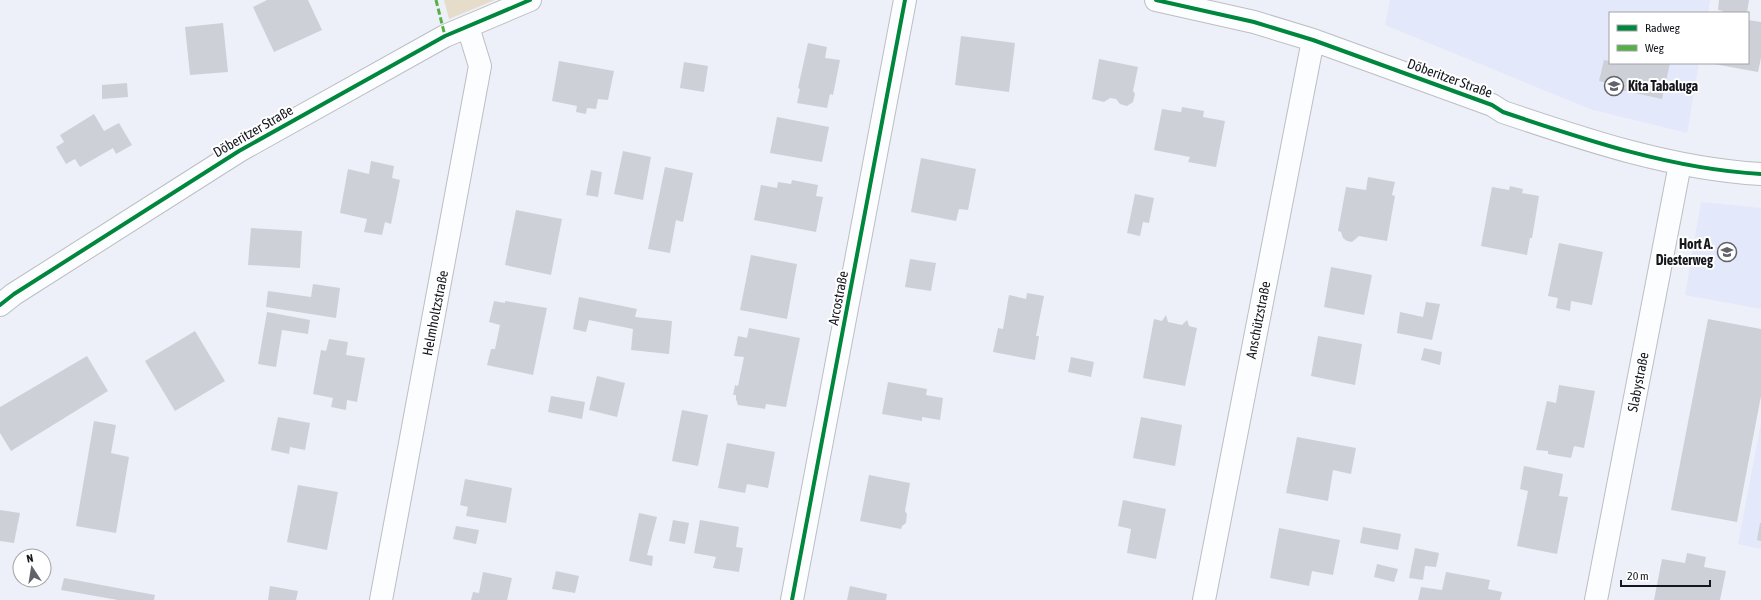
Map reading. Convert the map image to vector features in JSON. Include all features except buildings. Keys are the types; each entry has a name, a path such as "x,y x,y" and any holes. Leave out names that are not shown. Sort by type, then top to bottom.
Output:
{"street":[{"name":"Döberitzer Straße","path":"0,305 14,294 239,151 445,36 530,0"},
{"name":"Arcostraße","path":"792,600 905,0"},
{"name":"Döberitzer Straße","path":"1156,0 1189,3 1313,40 1492,105 1503,112 1590,141 1680,164 1734,172 1761,174"},
{"name":"Helmholtzstraße","path":"381,600 480,66 468,27"},
{"name":"Anschützstraße","path":"1204,600 1313,40"},
{"name":"Slabystraße","path":"1596,600 1680,164"}],"shaded area":[{"path":"444,0 495,0 449,19"},
{"name":"Kita Tabaluga","path":"1390,0 1710,0 1708,12 1609,12 1609,64 1699,64 1687,133 1590,109 1385,25"},
{"name":"Hort A. Diesterweg","path":"1701,202 1761,208 1761,309 1685,295"},
{"path":"1761,423 1761,549 1738,544"}],"marked path":[{"path":"436,0 445,36"}],"cycle path":[{"path":"0,305 14,294 239,151 445,36 530,0"},
{"path":"792,600 905,0"},
{"path":"1156,0 1254,22 1313,40 1492,105 1503,112 1598,143 1662,160 1728,171 1761,174"}],"place":[{"name":"Kita Tabaluga","path":"1614,86"},
{"name":"Hort A. Diesterweg","path":"1727,252"}]}
